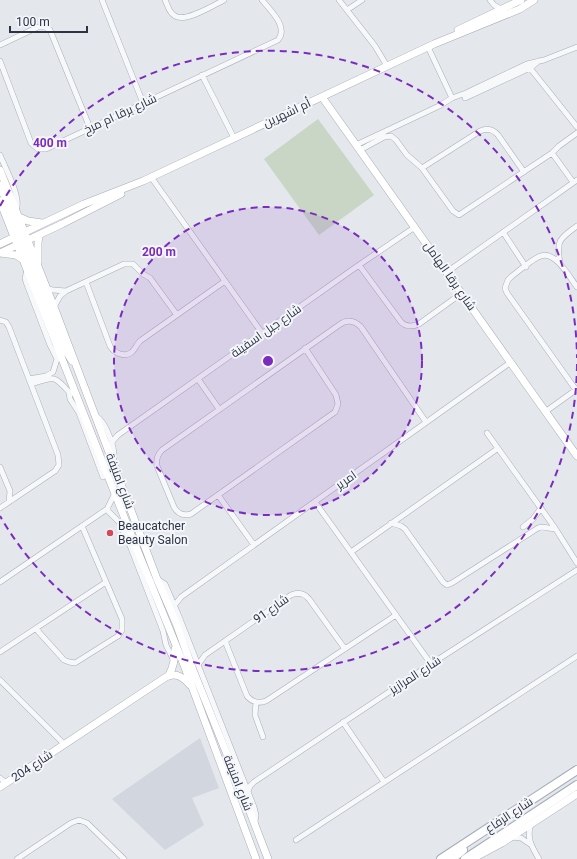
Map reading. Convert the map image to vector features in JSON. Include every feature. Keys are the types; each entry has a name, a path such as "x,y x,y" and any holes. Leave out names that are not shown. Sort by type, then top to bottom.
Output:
{"main road":[{"name":"شارع الرفاع","path":"441,859 577,770"},
{"name":"شارع الرفاع","path":"466,859 577,785"},
{"path":"452,859 480,834"}],"street":[{"path":"102,0 143,104"},
{"path":"165,0 173,15 183,19 224,0"},
{"name":"شارع برقا ام مرخ","path":"0,61 31,143 40,149 46,149 279,38 282,31 281,26 262,0"},
{"path":"339,0 375,46 387,66"},
{"path":"347,10 362,0"},
{"name":"أم اشهرين","path":"20,239 42,223 151,177 431,45 521,0"},
{"name":"أم اشهرين","path":"431,45 525,7 534,0"},
{"path":"491,2 496,7 502,9"},
{"path":"490,15 491,2"},
{"path":"0,45 38,27 46,27 50,30 90,128"},
{"path":"431,45 452,98"},
{"path":"358,147 452,98 527,64 540,61 577,46"},
{"path":"465,98 530,68 540,61"},
{"path":"530,68 577,127"},
{"path":"202,75 234,138"},
{"name":"شارع برقا الهامل","path":"322,96 577,456"},
{"path":"422,168 480,131 486,129 496,133 524,172"},
{"path":"358,147 384,137 391,136 410,158 422,168 453,212 459,215 552,153 559,146 577,134"},
{"path":"447,272 575,181 552,153"},
{"path":"0,155 17,197 17,214 28,221 42,223"},
{"name":"شارع امنيفة","path":"0,170 17,214 22,259 58,355 78,400 192,686 256,859"},
{"path":"151,177 262,333"},
{"name":"أم اشهرين","path":"20,239 39,235 115,197 140,182"},
{"path":"0,185 63,346 68,356 76,365"},
{"name":"شارع امنيفة","path":"0,201 20,239 38,266 47,288 157,579 178,627 193,670 237,773 254,824 268,859"},
{"path":"0,248 56,222 65,213"},
{"path":"560,263 558,248 561,238 577,226"},
{"name":"شارع جبل اسفينة","path":"111,444 118,435 415,227"},
{"path":"503,232 526,267"},
{"path":"38,266 39,235"},
{"path":"0,244 20,239"},
{"path":"0,253 20,239"},
{"path":"0,253 16,255 22,259"},
{"path":"545,412 576,390 506,290 506,285 510,278 540,256 548,256 560,263 577,287"},
{"path":"54,306 60,296 66,291 124,264 133,264 143,274 150,278 177,315"},
{"path":"359,265 401,322 408,326 419,324 462,293"},
{"path":"86,282 110,346 118,354 126,354 132,352 140,341 225,281"},
{"path":"47,288 66,291"},
{"path":"0,320 6,322 9,327 60,462 55,470 0,508"},
{"path":"305,348 336,396 338,404 334,412 191,514 180,514 174,508 158,466 158,455 162,450 219,409 305,348 341,323 350,321 361,327 426,422"},
{"path":"30,381 53,372 58,355"},
{"name":"امرير","path":"174,606 180,598 511,362"},
{"path":"30,381 52,378 62,383 78,400"},
{"path":"198,379 219,409"},
{"path":"69,392 70,399 79,413 103,477"},
{"path":"95,416 103,422 108,434 115,454 113,461"},
{"path":"487,433 555,528 577,563"},
{"path":"108,434 118,435"},
{"path":"351,552 497,449"},
{"path":"0,467 10,491 9,502"},
{"path":"10,491 20,495"},
{"path":"0,582 107,509 115,492"},
{"path":"218,495 254,545"},
{"path":"315,502 431,664"},
{"path":"523,527 533,519 541,508"},
{"path":"107,509 109,514 117,520 131,548 164,634 166,645 174,662"},
{"path":"391,523 405,529 443,582 447,585 538,528 543,526 551,529 555,528"},
{"path":"36,629 64,660 72,663 80,661 121,633 123,626 122,619 82,526"},
{"path":"121,527 132,537"},
{"name":"شارع المرازيز","path":"248,792 250,786 254,782 431,664 577,570"},
{"path":"157,579 165,584 178,614 237,773 248,792 255,812 254,824"},
{"path":"0,652 106,582"},
{"name":"شارع 91","path":"198,665 205,656 225,641 291,595 299,593 309,599 345,649"},
{"path":"170,596 180,598"},
{"path":"178,614 178,627"},
{"path":"225,641 247,696 256,702 266,701 396,615"},
{"path":"0,680 64,744 169,675 174,662 175,645"},
{"path":"195,657 205,656"},
{"path":"296,840 577,656"},
{"path":"169,675 179,676 192,686"},
{"path":"256,702 255,715 263,737"},
{"path":"343,722 384,782"},
{"name":"شارع 204","path":"3,785 64,744"},
{"path":"0,778 3,785"},
{"path":"243,781 254,782"},
{"name":"شارع الرفاع","path":"472,859 511,837 576,796"},
{"path":"17,859 71,823 79,820 87,823 124,859"},
{"path":"531,824 529,833 530,844 538,859"},
{"path":"511,837 521,838 530,844"}],"shaded area":[{"path":"200,738 219,788 192,798 204,825 165,850 112,799"}],"green space":[{"path":"318,119 374,195 319,235 264,159"}],"place":[{"name":"Beaucatcher Beauty Salon","path":"110,533"}]}
